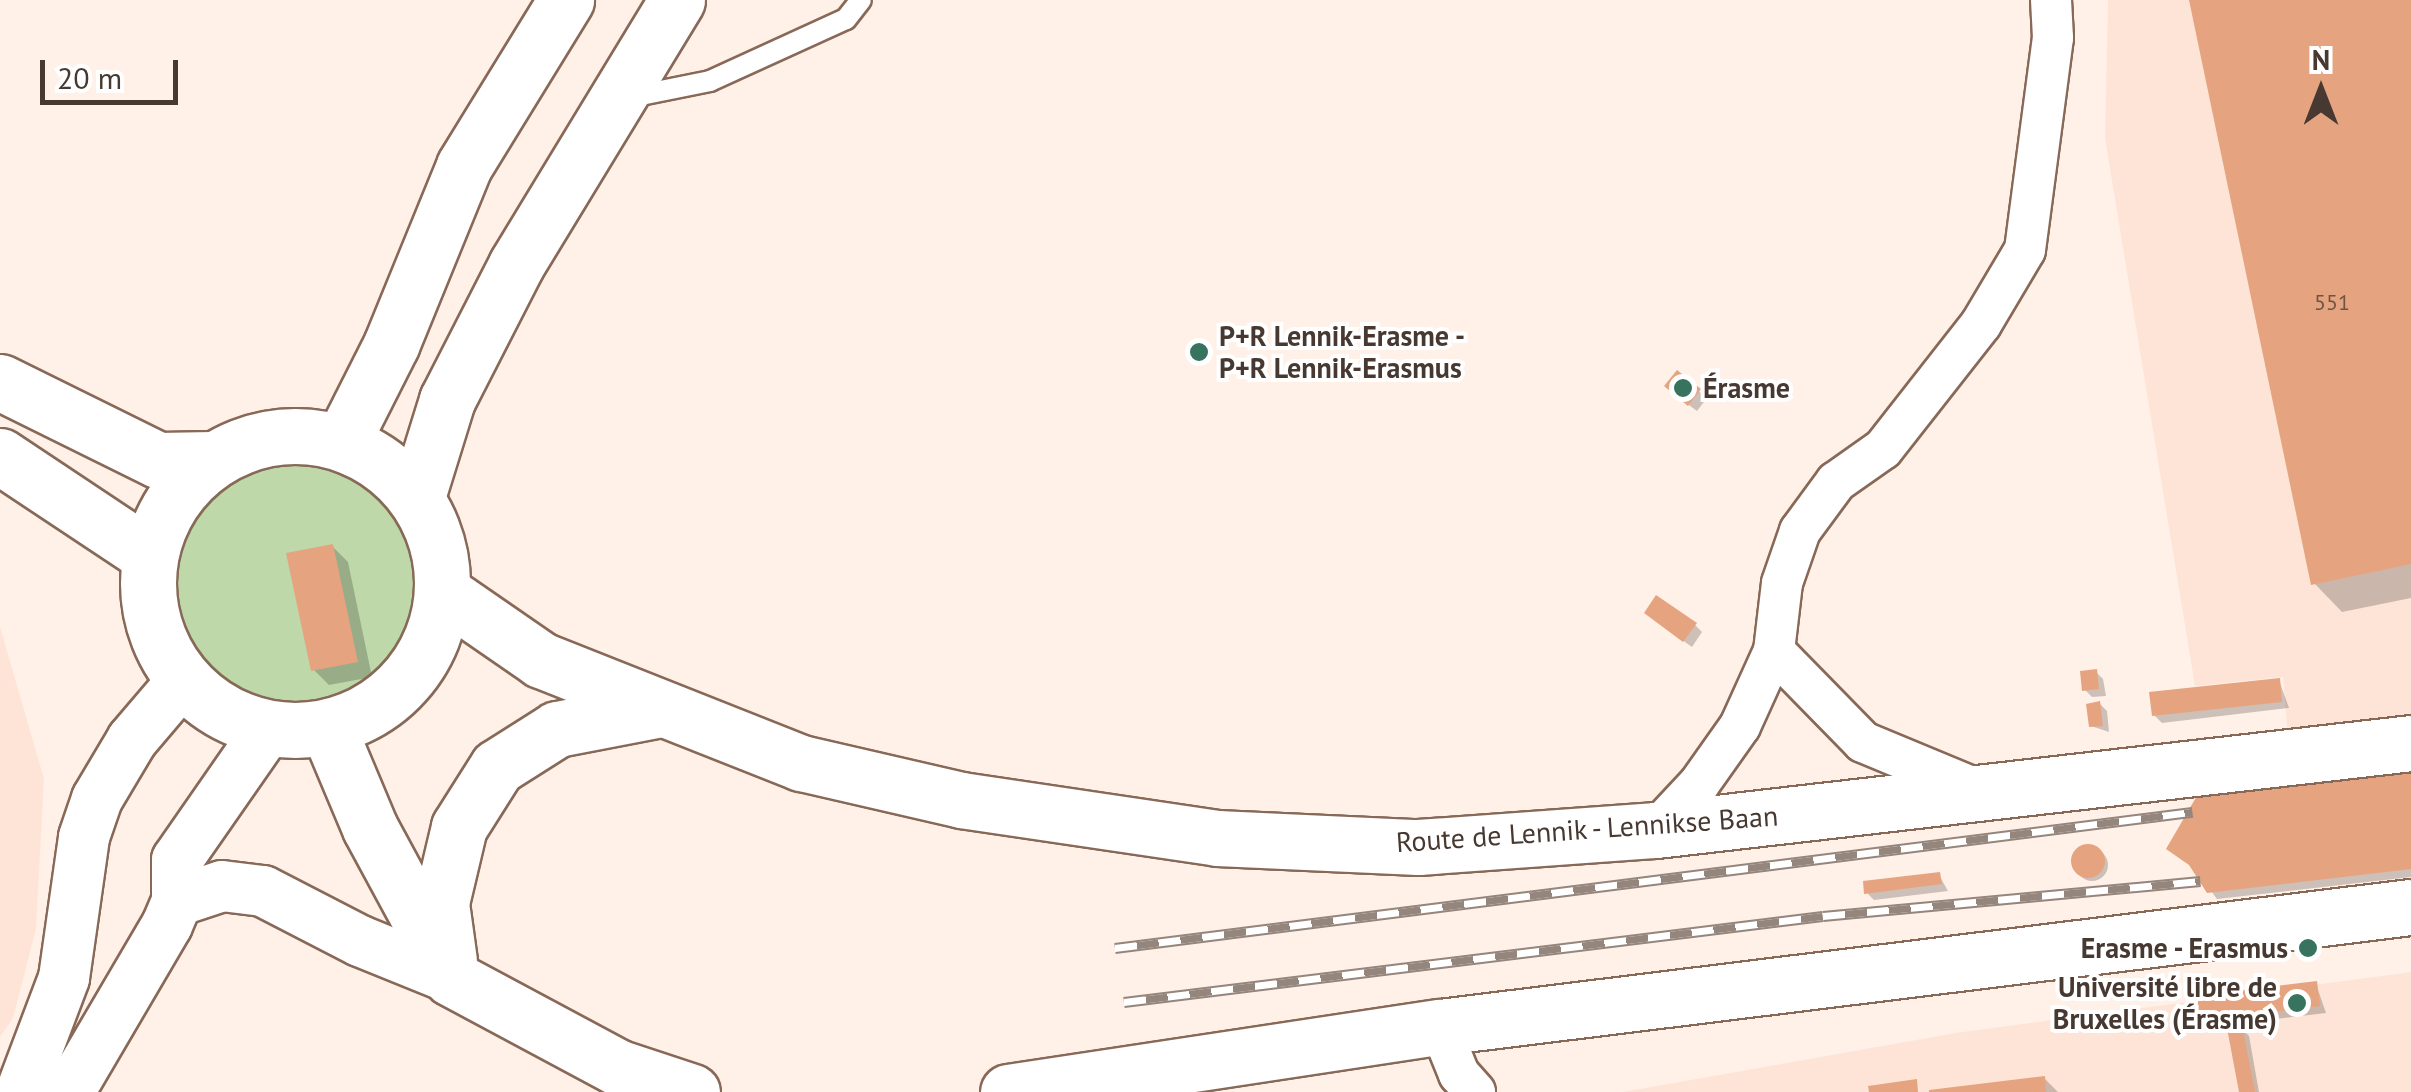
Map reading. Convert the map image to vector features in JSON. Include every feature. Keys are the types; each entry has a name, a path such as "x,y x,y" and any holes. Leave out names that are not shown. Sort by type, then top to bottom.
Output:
{"main road":[{"path":"342,442 392,345 464,166 566,0"},
{"path":"417,498 446,400 516,265 677,0"},
{"path":"0,382 158,460 213,459"},
{"path":"298,434 342,442 384,464 417,498 439,543 444,593 433,639 408,679 372,710 328,728 268,729 222,712 183,680 152,622 149,555 171,500 213,459 254,440 298,434"},
{"path":"0,456 149,555"},
{"name":"Route de Lennik - Lennikse Baan","path":"444,593 496,635 541,660 656,710 818,768 961,800 1217,838 1418,847 1656,830 2411,742"},
{"path":"451,978 441,903 459,826 497,767 558,730 656,710"},
{"path":"328,728 364,816 451,978 618,1067 692,1092"},
{"path":"1008,1092 1440,1027 2411,907"}],"street":[{"path":"1656,830 1700,784 1740,726 1774,651 1782,583 1800,530 1836,482 1882,449 1981,324 2025,250 2054,38 2051,0"},
{"path":"1774,651 1863,742 1906,765 1982,791"},
{"path":"21,1092 64,978 84,836 98,799 132,740 183,680"},
{"path":"68,1092 176,900 177,860 268,729"},
{"path":"176,900 222,886 264,890 360,942 451,978"},
{"path":"1440,1027 1459,1074 1475,1092"}],"lane":[{"path":"614,100 710,80 846,19 861,0"}],"shaded area":[{"path":"2108,0 2411,0 2411,758 2291,772 2283,677 2195,686 2105,138"},
{"path":"0,627 44,779 36,929 13,1018 0,1037"},
{"name":"Université libre de Bruxelles (Érasme)","path":"2411,972 2411,1092 1623,1092 1956,1033"}],"green space":[{"path":"297,461 343,470 383,496 409,536 418,582 409,628 383,668 343,694 297,703 251,694 211,668 185,628 176,582 185,536 211,496 251,470"}],"building":[{"path":"2189,0 2411,0 2411,564 2311,585"},
{"name":"Érasme","path":"1677,370 1701,389 1688,406 1664,386"},
{"path":"333,544 358,662 311,671 286,553"},
{"path":"1656,595 1697,623 1683,642 1644,613"},
{"path":"2097,669 2099,689 2082,691 2080,671"},
{"path":"2280,678 2282,702 2152,716 2149,692"},
{"path":"2100,701 2103,726 2089,727 2086,704"},
{"path":"2411,769 2411,869 2207,893 2189,865 2166,849 2198,794"},
{"path":"2088,844 2100,849 2105,861 2100,873 2088,878 2076,873 2071,861 2076,849"},
{"path":"1940,872 1942,884 1864,894 1863,881"},
{"path":"2317,981 2320,1006 2190,1022 2187,997"},
{"path":"2242,1025 2255,1092 2239,1092 2227,1028"},
{"path":"2045,1076 2046,1092 1929,1092 1929,1090"},
{"path":"1917,1079 1918,1092 1869,1092 1868,1086"}],"railway":[{"path":"1115,948 2192,812"},
{"path":"1124,1002 1823,916 2200,881"}],"place":[{"name":"P+R Lennik-Erasme - P+R Lennik-Erasmus","path":"1199,352"},
{"name":"Érasme","path":"1683,388"},
{"name":"Erasme - Erasmus","path":"2308,948"},
{"name":"Université libre de Bruxelles (Érasme)","path":"2297,1003"}]}
